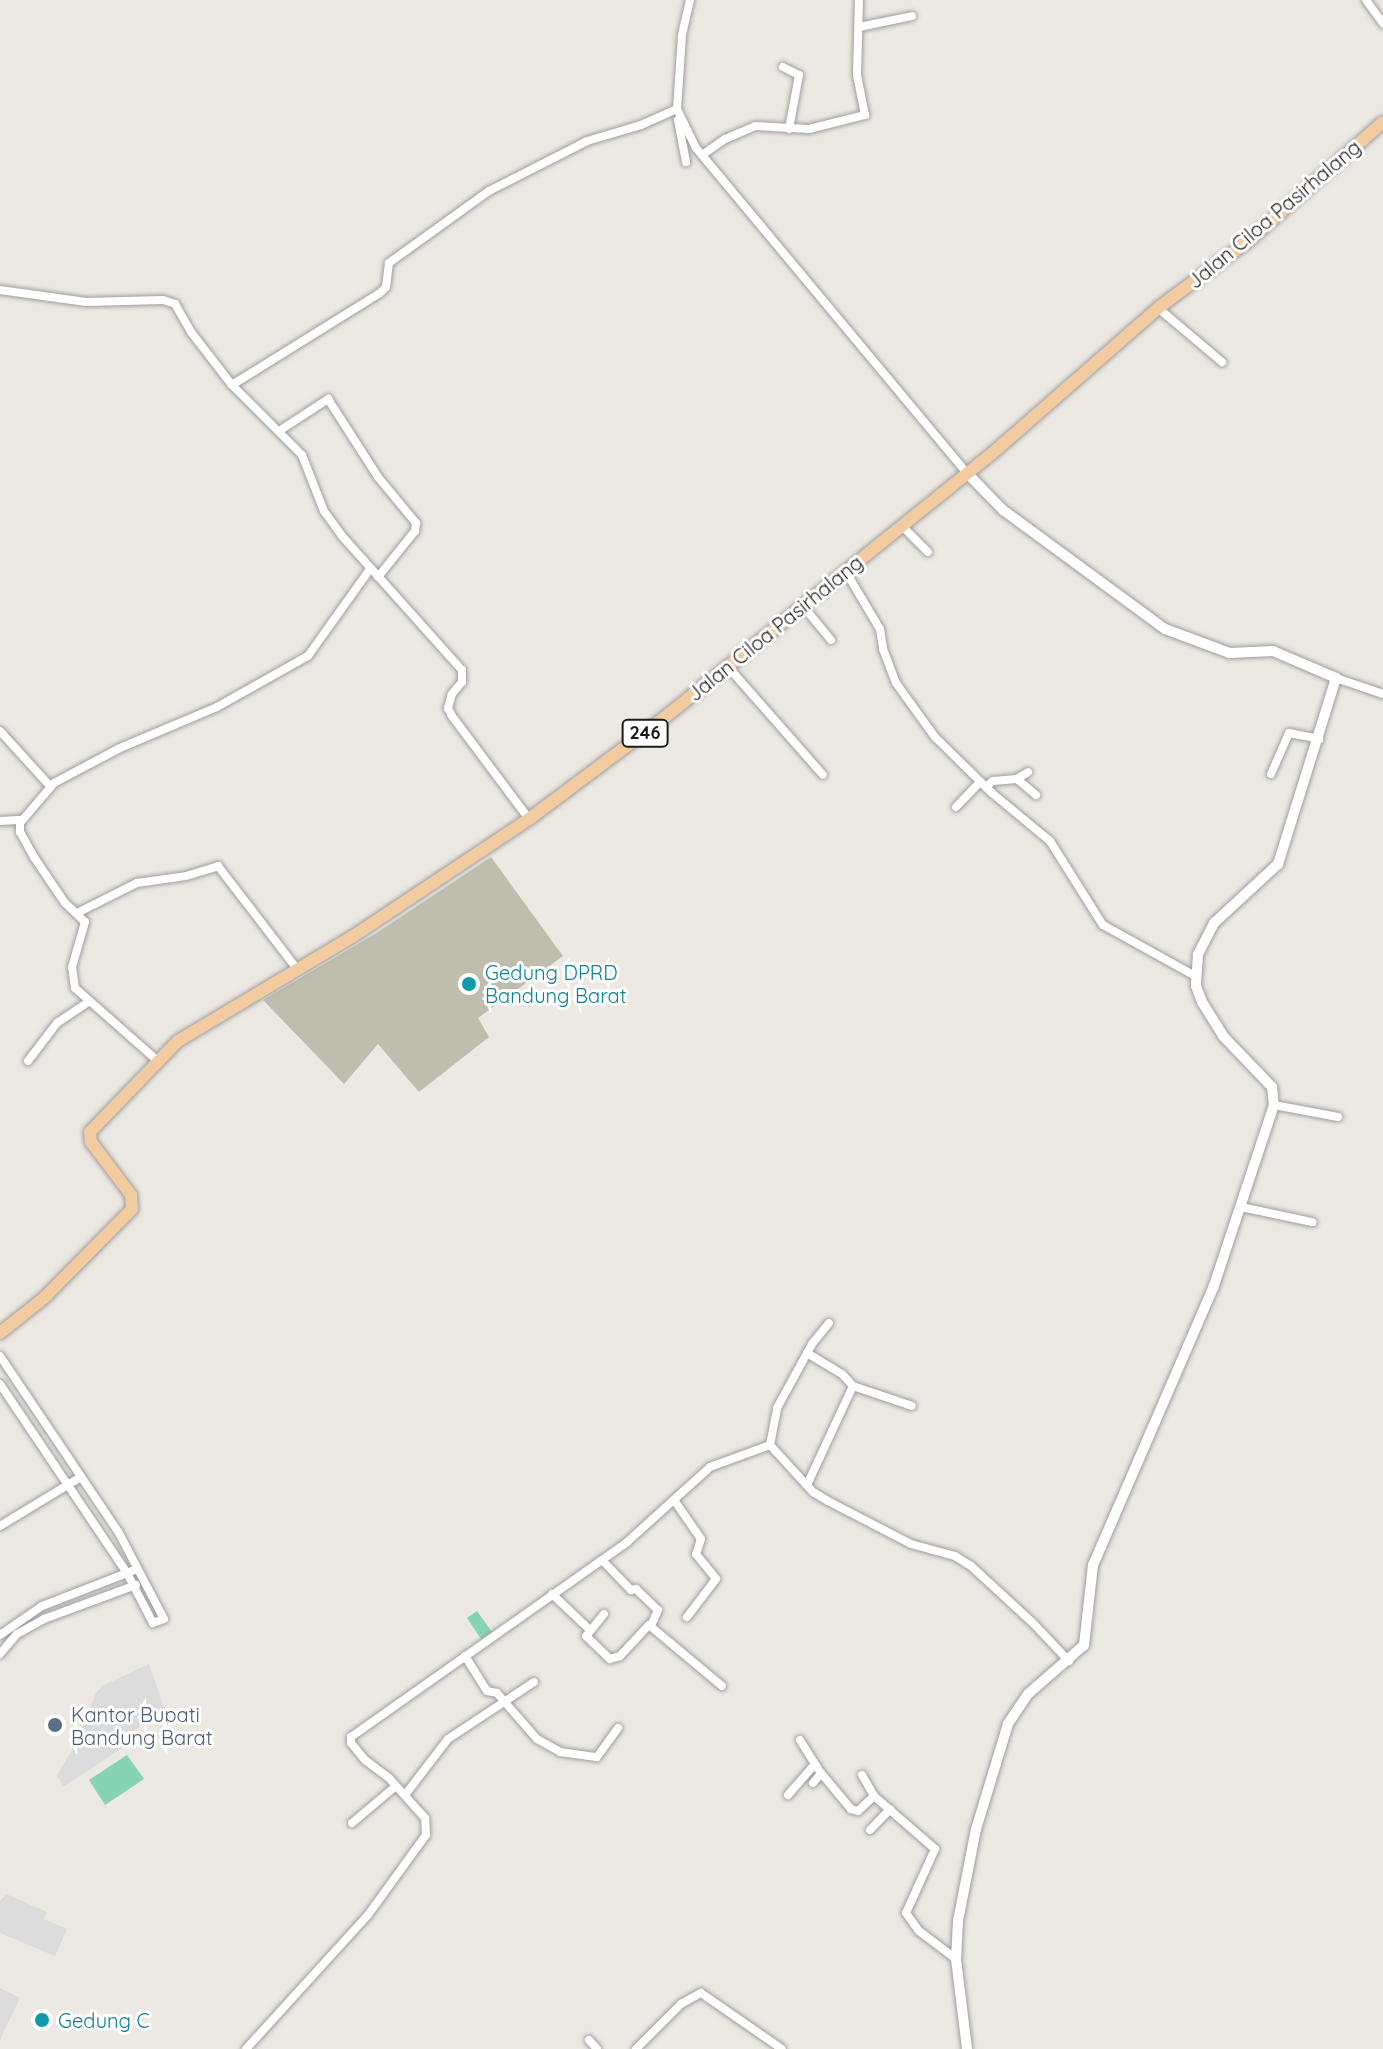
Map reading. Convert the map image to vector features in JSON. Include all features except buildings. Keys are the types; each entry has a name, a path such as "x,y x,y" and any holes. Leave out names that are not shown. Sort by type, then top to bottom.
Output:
{"main road":[{"name":"Jalan Ciloa Pasirhalang","path":"0,1333 44,1298 132,1209 131,1195 91,1142 90,1132 178,1041 352,937 529,819 729,668 967,473 1158,308 1247,242 1383,122"}],"street":[{"path":"686,162 678,113 682,36 690,0"},
{"path":"702,155 747,128 767,125 789,129 825,127 866,113 857,75 859,0"},
{"path":"1366,0 1383,23"},
{"path":"859,27 912,16"},
{"path":"783,67 799,75 789,129"},
{"path":"678,113 702,155 849,327 967,473 1019,523 1165,629 1230,653 1273,651 1336,678 1382,691"},
{"path":"232,385 380,293 386,287 389,263 489,191 587,141 678,113"},
{"path":"0,290 86,302 170,300 232,385 279,431 308,466 324,511 370,569 462,670 462,682 452,694 448,708 529,819"},
{"path":"1158,308 1222,362"},
{"path":"279,431 328,399 378,477 416,523 415,531 378,577"},
{"path":"901,525 928,552"},
{"path":"159,1062 88,1002 72,979 85,924 79,912 65,903 34,857 20,832 22,820 50,786 120,748 217,707 308,656 370,569"},
{"path":"846,572 880,629 883,649 896,683 935,737 983,785 1050,841 1103,925 1195,976"},
{"path":"803,606 831,640"},
{"path":"729,668 823,775"},
{"path":"967,2049 956,1959 960,1909 976,1829 1008,1724 1028,1694 1081,1650 1087,1637 1090,1578 1099,1549 1161,1415 1213,1288 1274,1105 1268,1083 1212,1023 1196,986 1195,976 1204,937 1278,864 1336,678"},
{"path":"0,731 50,786"},
{"path":"1271,774 1289,733 1319,739"},
{"path":"956,807 983,785 1000,779 1017,779 1028,772"},
{"path":"1017,779 1036,795"},
{"path":"0,821 22,820"},
{"path":"79,912 137,883 186,876 218,866 297,969"},
{"path":"28,1061 57,1023 88,1002"},
{"path":"1274,1105 1338,1117"},
{"path":"1241,1207 1312,1222"},
{"path":"770,1445 777,1408 807,1353 829,1323"},
{"path":"807,1353 845,1376 853,1386 912,1406"},
{"path":"0,1356 119,1533 164,1619 153,1623 127,1573 0,1384"},
{"path":"807,1485 853,1386"},
{"path":"770,1445 807,1485 828,1501 911,1544 955,1556 971,1566 1069,1661"},
{"path":"246,2049 368,1915 426,1835 425,1818 396,1786 365,1760 351,1743 351,1737 602,1560 674,1500 684,1487 721,1460 770,1445"},
{"path":"0,1526 81,1477"},
{"path":"674,1500 702,1541 696,1554 716,1579 687,1617"},
{"path":"602,1560 631,1590 636,1589 658,1610 651,1626"},
{"path":"0,1635 42,1606 137,1569"},
{"path":"0,1654 17,1634 44,1619 144,1583"},
{"path":"552,1594 589,1629"},
{"path":"604,1614 589,1629 587,1638 613,1660 647,1626 651,1626"},
{"path":"651,1626 722,1686"},
{"path":"465,1656 487,1691 493,1690 505,1701 537,1739 560,1752 597,1757 618,1728"},
{"path":"405,1795 448,1739 534,1682"},
{"path":"800,1740 821,1773 856,1812 874,1796"},
{"path":"788,1795 815,1764"},
{"path":"813,1783 821,1773"},
{"path":"862,1775 874,1796 935,1849 906,1913 919,1931 956,1959"},
{"path":"352,1823 396,1786"},
{"path":"831,1801 836,1792"},
{"path":"870,1830 890,1809"},
{"path":"636,2049 681,2004 701,1993 782,2049"},
{"path":"589,2040 597,2049"}],"shaded area":[{"path":"491,857 563,956 478,1018 489,1037 419,1092 378,1044 344,1084 263,1000 375,934"},
{"path":"149,1664 164,1708 124,1738 128,1744 63,1787 57,1775 75,1745 96,1693 102,1686"},
{"path":"6,1894 47,1912 44,1919 67,1929 55,1956 0,1933 0,1901"},
{"path":"0,1988 20,1998 0,2040"}],"green space":[{"path":"477,1611 492,1632 481,1639 467,1618"},
{"path":"127,1755 144,1779 105,1805 89,1780"}],"place":[{"name":"Gedung DPRD Bandung Barat","path":"469,984"},
{"name":"Kantor Bupati Bandung Barat","path":"55,1725"},
{"name":"Gedung C","path":"42,2020"}]}
